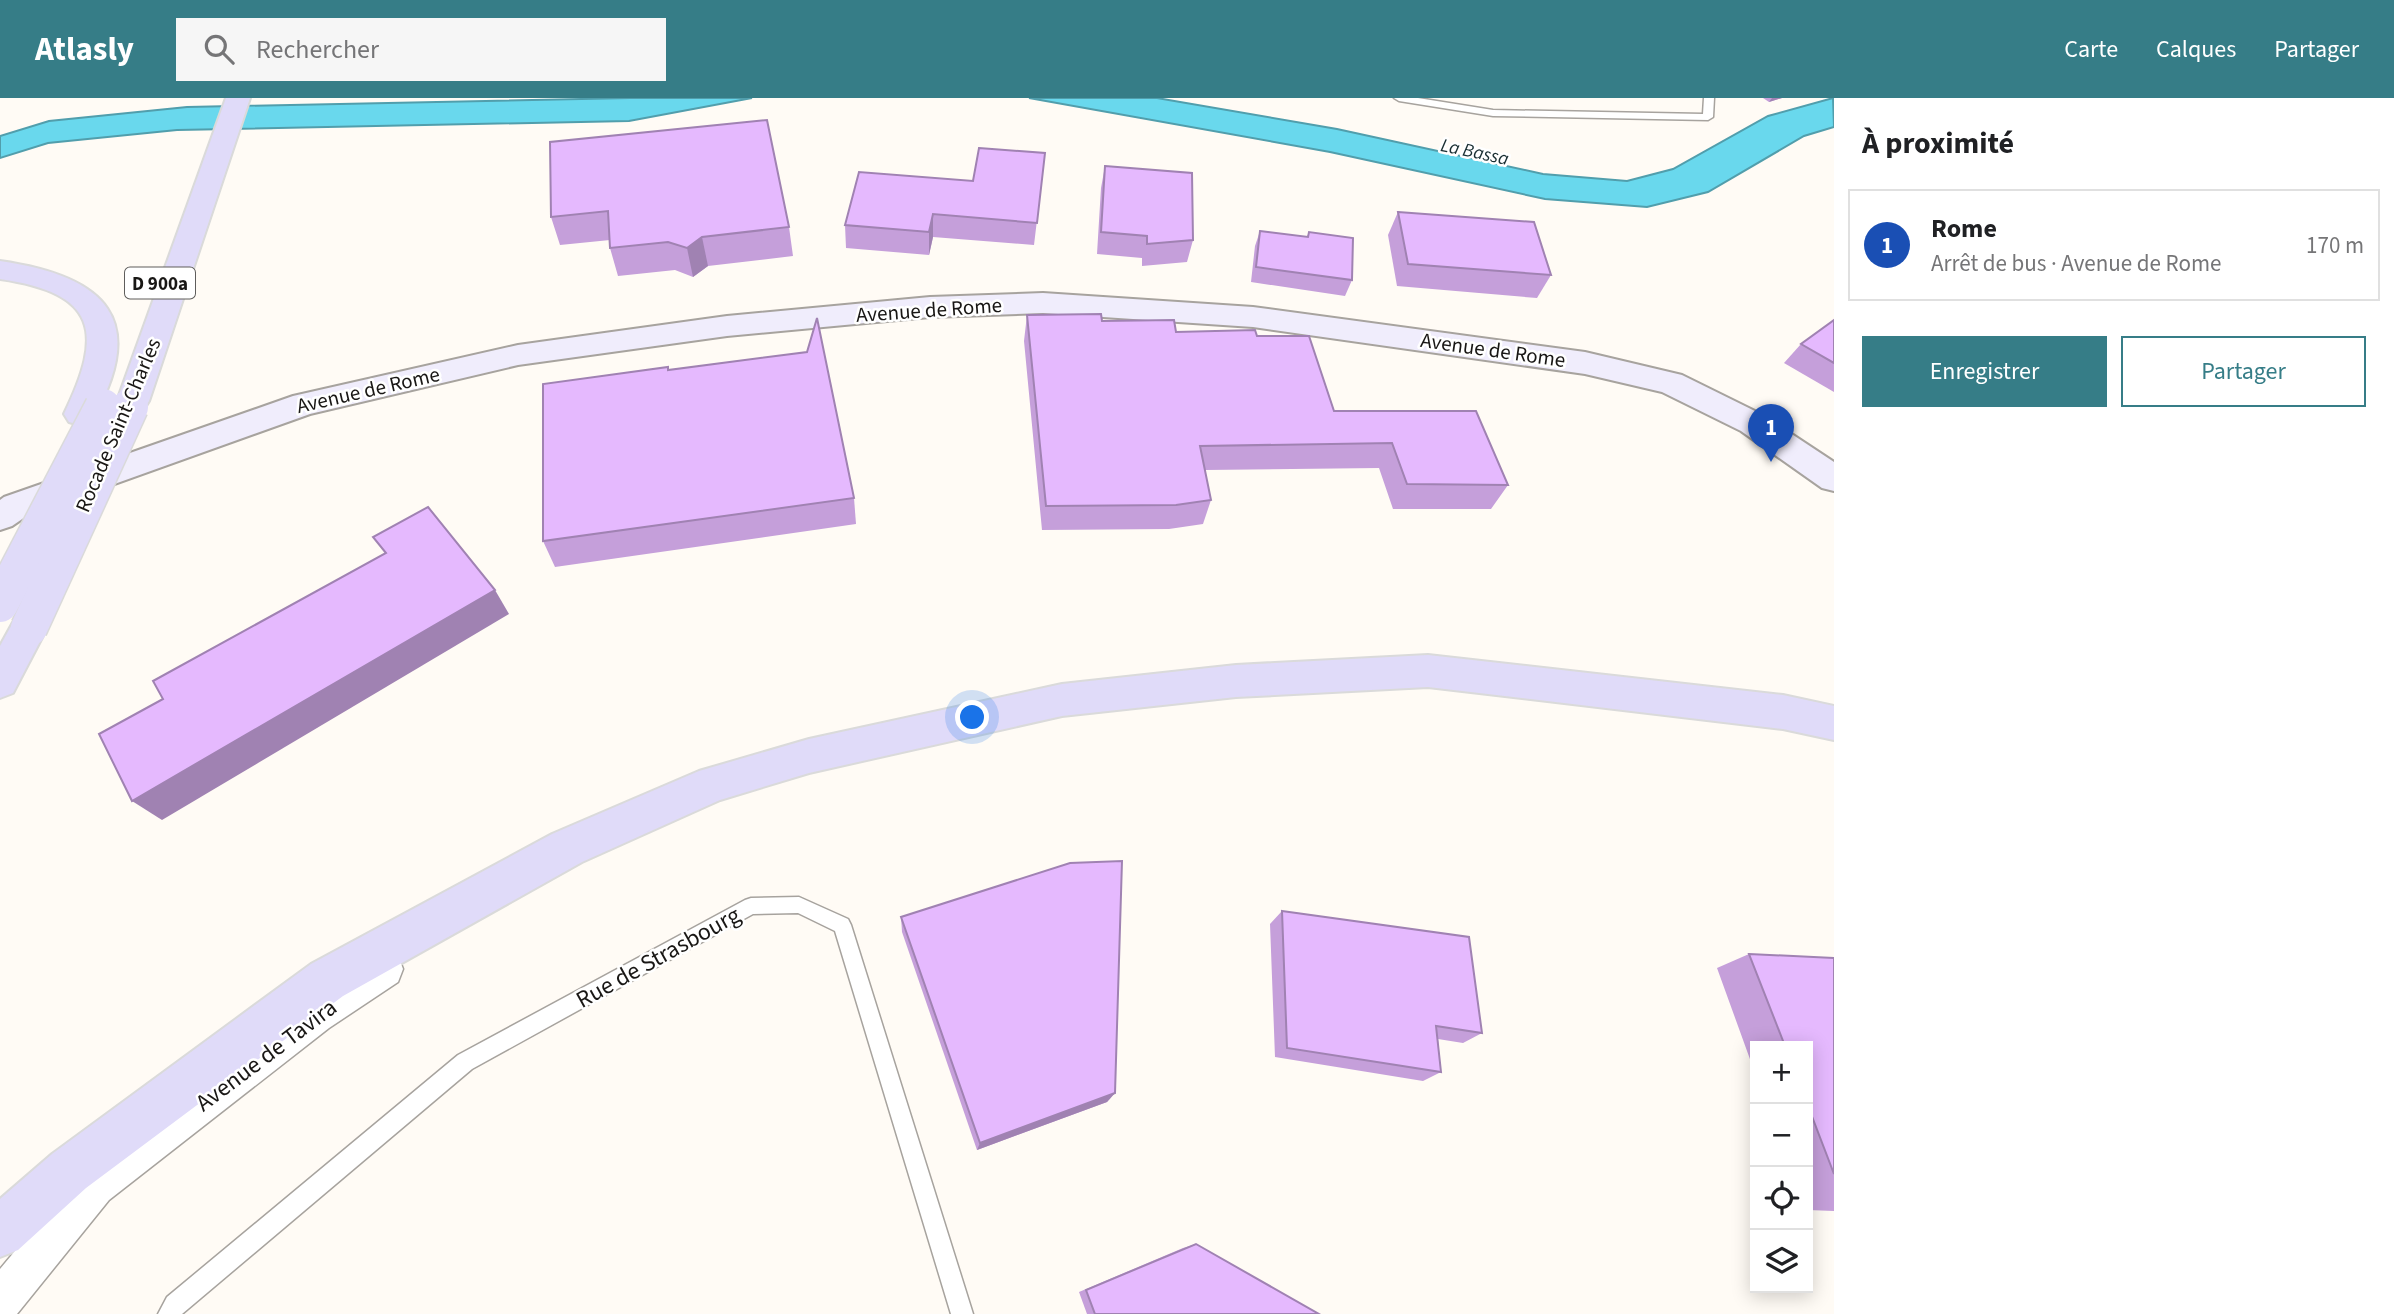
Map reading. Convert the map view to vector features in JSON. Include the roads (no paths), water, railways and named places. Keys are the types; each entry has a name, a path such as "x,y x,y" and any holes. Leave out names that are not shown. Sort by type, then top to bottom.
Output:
{"main road":[{"name":"Rocade Saint-Charles","path":"0,604 105,407 218,160 238,98"},
{"path":"0,270 41,275 72,288 90,304 99,323 102,346 97,375 105,407 0,597"},
{"name":"Rocade Saint-Charles","path":"0,682 29,628 105,407"},
{"path":"0,1232 69,1171 327,980 567,848 713,784 809,756 1062,700 1236,681 1428,671 1783,712 1834,723"}],"street":[{"name":"Avenue de Rome","path":"5,510 304,404 518,355 727,326 930,307 1043,303 1253,317 1585,363 1671,383 1752,422 1834,479"},
{"name":"Avenue de Tavira","path":"0,1302 95,1186 316,1015 567,848"}],"lane":[{"path":"1399,98 1493,113 1708,117 1709,98"},
{"name":"Rue de Strasbourg","path":"169,1314 186,1296 464,1062 751,906 799,905 842,925 962,1314"}],"water":[{"path":"752,98 629,121 177,130 48,143 0,158 0,136 49,121 187,107"},
{"path":"1029,98 1157,98 1337,129 1543,174 1627,181 1673,169 1768,116 1833,98 1834,127 1804,136 1708,192 1647,207 1545,199 1330,152"}],"place":[{"name":"Rome","path":"1771,462"}],"water label":[{"name":"La Bassa","path":"1475,151"}]}
